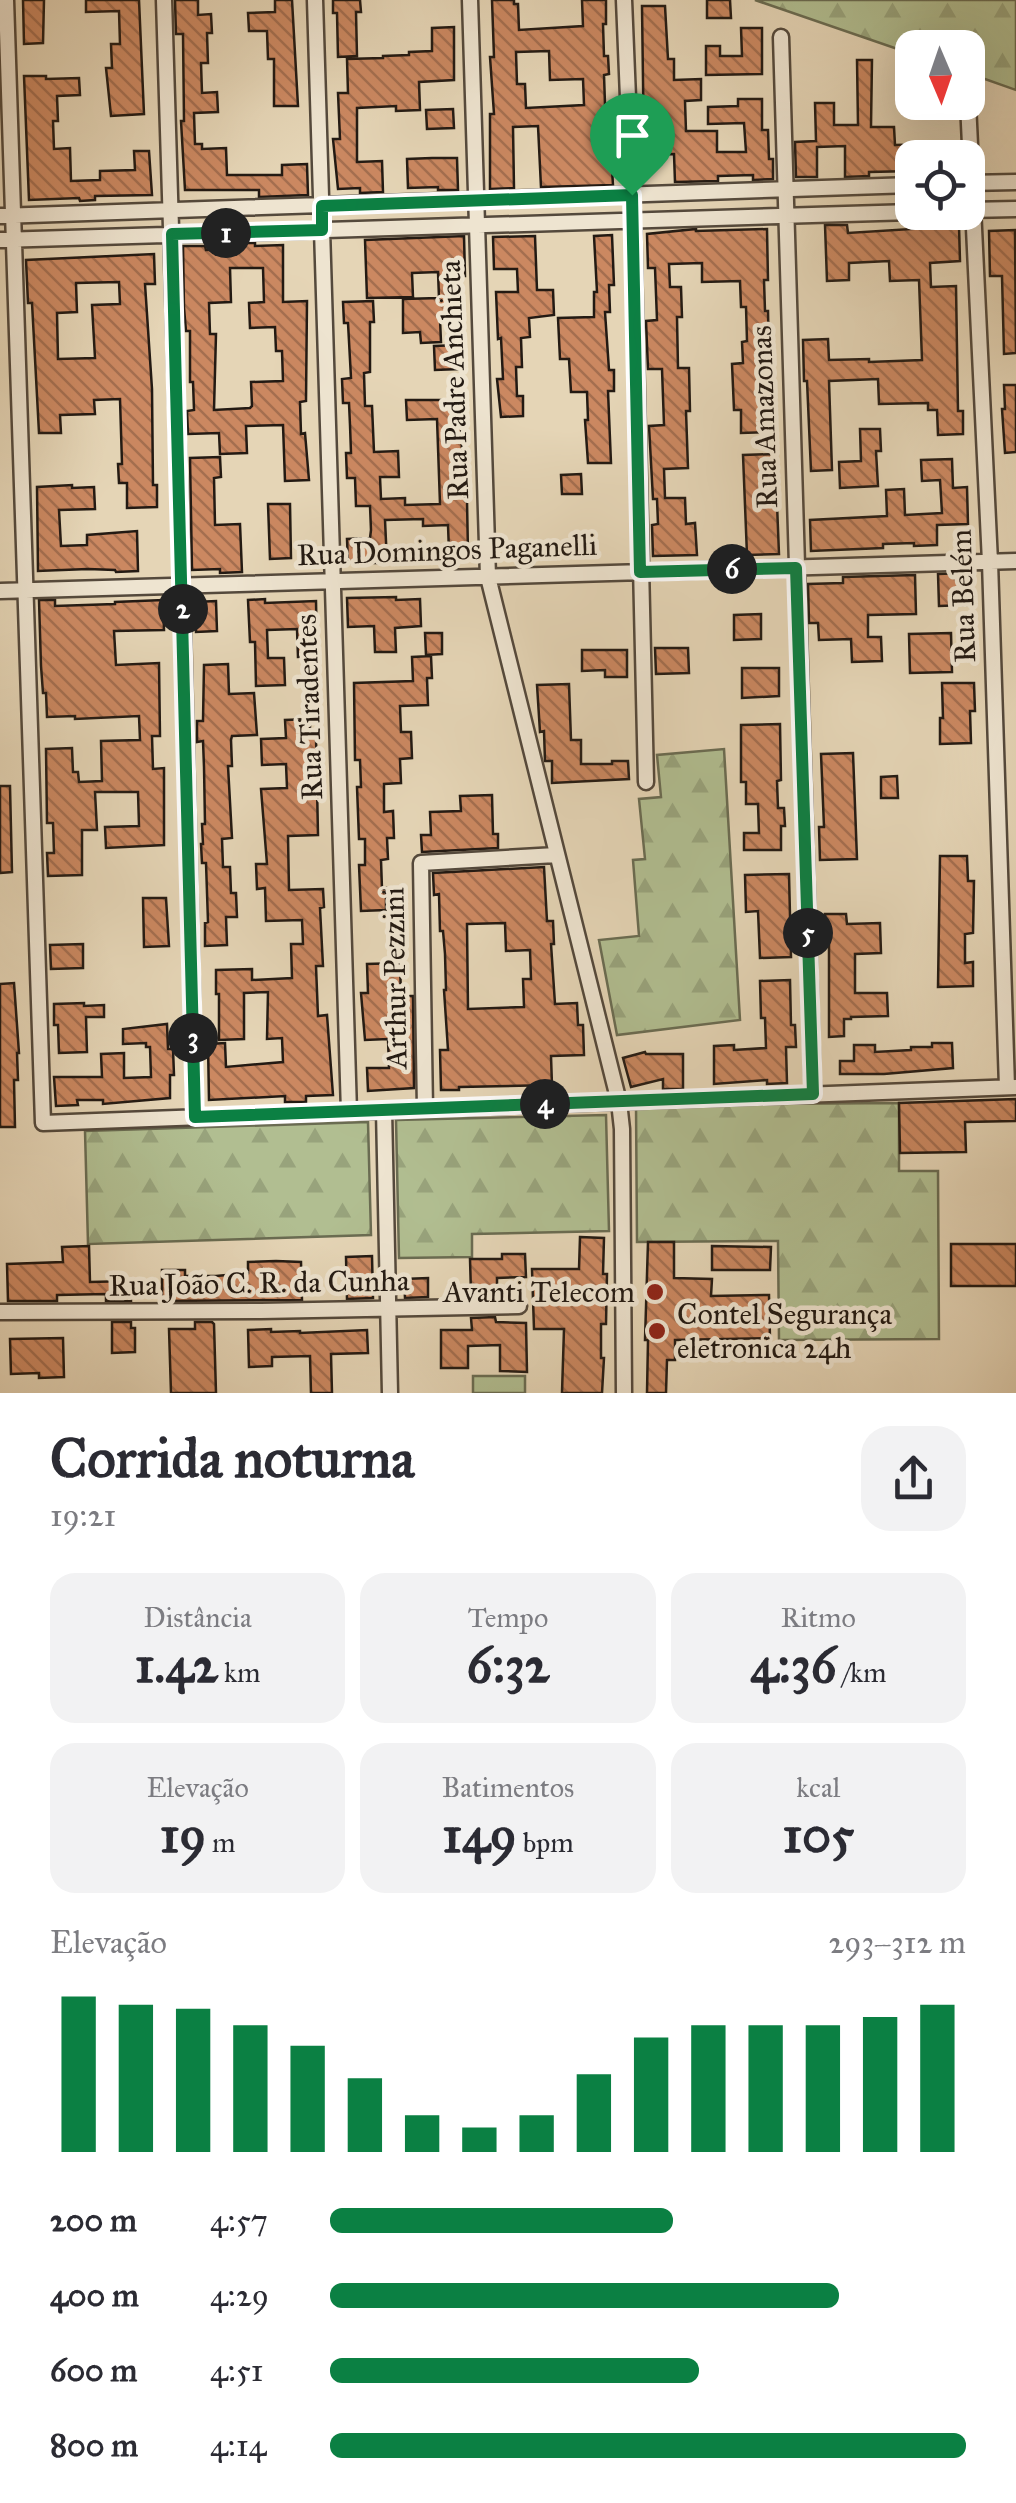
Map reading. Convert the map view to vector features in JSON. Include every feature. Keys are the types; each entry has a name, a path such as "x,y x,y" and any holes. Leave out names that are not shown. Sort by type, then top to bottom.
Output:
{"street":[{"path":"6,0 7,240 26,590 44,1123 1012,1087"},
{"path":"164,0 195,1117"},
{"name":"Rua Tiradentes","path":"315,0 349,1112"},
{"name":"Rua Padre Anchieta","path":"470,0 488,577 619,1102 624,1393"},
{"path":"624,0 646,782"},
{"name":"Rua Amazonas","path":"781,37 813,1094"},
{"path":"985,183 1016,182"},
{"path":"7,216 895,186"},
{"path":"985,210 1016,209"},
{"path":"7,240 895,213"},
{"name":"Rua Belém","path":"971,230 990,562 1012,1087"},
{"name":"Rua Domingos Paganelli","path":"0,591 1016,561"},
{"name":"Arthur Pezzini","path":"425,1109 420,863 556,854"},
{"path":"384,1110 390,1393"},
{"name":"Rua João C. R. da Cunha","path":"0,1312 518,1306"}],"green space":[{"path":"755,0 1016,0 1016,90 985,79 985,30 895,30 895,48"},
{"path":"724,749 740,1020 617,1035 599,940 639,936 633,860 645,859 639,799 661,797 657,755"},
{"path":"899,1103 899,1171 938,1171 939,1339 779,1340 778,1241 637,1242 636,1105"},
{"path":"606,1115 609,1231 472,1234 472,1257 399,1258 396,1120"},
{"path":"368,1122 371,1235 88,1244 85,1131"},
{"path":"473,1376 525,1376 525,1393 473,1393"}],"building":[{"path":"23,0 44,0 43,43 24,44"},
{"path":"86,0 139,0 144,114 111,116 106,68 112,68 111,44 120,44 119,11 86,12"},
{"path":"175,0 198,0 198,15 211,14 208,63 201,63 202,93 217,92 218,112 194,113 195,144 202,144 202,149 226,148 227,175 282,175 282,165 307,164 308,195 259,197 259,190 185,190 181,121 183,34 176,34"},
{"path":"275,0 292,0 298,106 274,106 274,59 268,59 267,31 249,31 248,13 275,12"},
{"path":"333,0 360,0 361,12 356,12 357,56 338,57"},
{"path":"492,0 514,0 518,4 519,30 583,26 582,0 606,0 604,56 608,56 609,74 604,75 605,104 613,185 541,187 538,126 513,127 514,188 490,189 490,114 494,114 490,57 494,57","holes":["549,51 550,80 583,79 584,105 526,108 525,84 517,84 516,52"]},
{"path":"707,0 730,0 731,18 707,18"},
{"path":"642,6 665,6 668,59 674,59 674,80 701,79 701,100 685,101 686,131 717,131 717,152 746,152 744,123 708,124 708,107 738,106 738,99 762,99 762,130 768,130 773,179 718,176 718,181 675,182 674,154 644,155"},
{"path":"454,27 454,80 419,82 420,110 396,111 396,106 357,108 357,162 382,161 383,192 338,189 333,139 340,139 338,93 348,93 347,59 432,51 432,28"},
{"path":"741,28 762,28 762,74 706,75 706,46 720,46 720,56 742,56"},
{"path":"857,60 872,60 871,127 894,127 895,171 845,177 845,146 817,147 817,177 796,177 795,142 816,141 815,103 834,103 834,125 858,125"},
{"path":"24,76 79,78 80,95 57,96 58,121 53,121 54,149 70,148 71,181 100,180 100,171 135,170 134,151 149,151 152,195 95,196 95,200 80,201 29,200"},
{"path":"453,109 454,128 427,129 426,110"},
{"path":"457,158 458,190 408,188 407,159"},
{"path":"825,225 847,225 848,233 959,230 960,261 930,263 931,287 956,286 958,411 963,411 963,434 938,435 937,410 928,410 928,403 879,404 878,379 829,381 832,470 811,471 803,340 828,339 829,360 922,360 919,280 890,281 889,261 849,263 849,280 827,281"},
{"path":"767,229 768,280 764,280 769,360 763,360 771,432 741,433 741,410 734,410 732,364 743,363 742,342 747,341 740,281 702,282 702,263 669,264 670,287 681,287 678,368 689,368 690,411 686,411 688,468 664,469 665,498 685,498 686,524 695,523 697,555 653,556 652,525 658,524 649,426 664,425 662,369 648,369 646,321 657,320 655,268 648,268 647,234"},
{"path":"1015,230 1016,353 1004,354 1002,276 990,276 989,231"},
{"path":"612,235 614,285 609,285 610,312 605,312 609,370 614,370 614,391 608,391 611,463 588,463 587,392 571,392 569,359 560,359 558,318 594,317 594,236"},
{"path":"464,236 465,276 458,276 459,318 440,319 441,342 421,343 420,332 403,333 403,299 439,298 438,272 412,273 413,297 367,298 365,240"},
{"path":"535,236 537,290 553,290 554,315 529,318 530,337 521,338 522,367 516,367 517,396 523,396 523,416 501,417 497,379 503,379 496,292 518,292 517,269 494,269 493,237"},
{"path":"238,243 283,245 283,302 307,301 306,401 300,402 309,480 285,481 283,425 246,426 247,453 220,454 219,433 188,434 187,411 194,410 190,331 186,331 184,308 183,246 238,249","holes":["230,268 263,268 264,302 249,303 250,328 275,327 276,351 282,351 283,381 251,382 250,408 214,410 216,334 210,334 209,303 231,302"]},
{"path":"154,254 155,284 145,284 157,507 127,508 127,483 119,483 120,399 94,400 95,414 60,415 61,433 39,433 26,260","holes":["119,282 120,304 92,305 95,358 58,359 57,313 77,312 76,283"]},
{"path":"373,301 370,372 364,373 365,406 372,406 374,452 398,451 399,477 380,477 381,499 405,498 405,505 440,504 437,419 407,420 406,400 460,400 468,552 449,552 448,525 423,526 423,519 385,520 387,563 348,563 347,539 370,538 371,530 370,506 356,506 355,478 347,478 346,453 351,453 349,403 343,403 342,379 351,378 343,302"},
{"path":"459,345 460,369 435,370 434,346"},
{"path":"1004,385 1016,385 1016,452 1005,453"},
{"path":"860,429 880,429 881,451 876,451 878,486 840,488 839,462 861,461"},
{"path":"775,454 779,554 747,555 743,455"},
{"path":"220,457 221,477 214,478 215,525 240,524 242,572 192,570 190,458"},
{"path":"952,459 953,488 967,487 968,524 937,525 937,545 883,544 883,548 811,551 810,520 887,516 886,490 904,489 905,515 942,513 940,480 922,481 921,460"},
{"path":"581,474 582,494 562,494 561,475"},
{"path":"37,487 94,487 95,509 59,510 61,546 87,545 87,535 137,531 138,571 38,571"},
{"path":"268,504 290,504 291,558 270,559"},
{"path":"964,573 966,605 939,606 938,574"},
{"path":"915,575 916,614 868,615 868,637 881,637 882,661 852,662 851,639 819,640 818,623 809,623 808,584 843,583 843,577"},
{"path":"347,598 420,599 421,626 395,628 396,652 375,652 374,626 348,627"},
{"path":"265,599 265,603 316,601 317,656 298,657 297,629 267,630 268,658 284,658 285,685 256,686 255,642 250,642 248,600"},
{"path":"39,600 55,600 55,606 163,600 164,630 114,631 116,665 159,663 160,736 152,736 153,769 164,768 164,845 106,848 105,827 139,826 138,792 95,792 97,830 82,830 82,875 48,876 47,853 54,853 53,823 47,823 46,749 72,748 73,772 78,772 79,782 102,781 101,741 140,740 139,716 47,717"},
{"path":"216,601 217,631 196,632 195,602"},
{"path":"761,614 761,639 734,640 734,615"},
{"path":"425,633 442,633 442,654 426,655"},
{"path":"951,633 952,672 910,673 909,634"},
{"path":"655,648 688,648 689,673 656,674"},
{"path":"582,650 627,650 627,677 605,677 605,670 582,671"},
{"path":"431,656 428,705 400,706 401,732 411,732 412,758 400,759 401,783 384,784 384,812 393,811 394,838 387,838 388,859 381,860 386,910 361,911 359,865 365,865 365,839 359,839 357,787 361,787 360,760 355,760 354,683 413,681 412,657"},
{"path":"228,664 229,694 254,693 257,735 232,736 232,766 228,766 232,838 222,839 223,867 230,867 237,917 226,917 227,945 205,946 206,863 202,863 201,844 205,824 204,767 203,741 197,742 197,721 203,721 204,665"},
{"path":"742,668 779,668 779,696 742,698"},
{"path":"942,683 974,683 971,743 940,744"},
{"path":"569,684 571,740 581,740 581,764 628,761 629,779 552,783 552,761 545,761 544,731 540,732 537,685"},
{"path":"310,719 310,737 316,737 318,835 288,836 289,890 323,889 323,966 316,966 318,1016 327,1015 333,1095 306,1096 306,1102 285,1102 285,1096 209,1100 208,1044 225,1043 226,1067 283,1062 282,1038 267,1039 268,992 244,993 244,1039 219,1040 216,970 252,969 252,980 292,978 291,944 303,944 302,920 266,921 265,888 257,889 256,864 267,864 261,789 287,788 286,764 262,765 261,739 286,738 285,720"},
{"path":"780,724 778,808 784,808 785,826 781,826 781,850 744,850 744,833 759,833 758,804 746,804 746,782 741,782 741,725"},
{"path":"853,753 857,859 820,860 819,827 824,827 821,754"},
{"path":"897,776 898,798 881,798 881,777"},
{"path":"0,786 10,786 12,872 0,873"},
{"path":"492,795 493,834 498,834 498,848 422,852 421,835 431,835 430,812 461,811 460,796"},
{"path":"940,856 967,856 968,881 974,881 973,933 965,934 965,963 973,962 973,986 938,987"},
{"path":"544,867 547,921 553,921 555,1004 577,1003 578,1025 583,1025 584,1055 551,1056 552,1085 441,1090 440,1050 448,1050 445,954 433,873","holes":["505,923 506,951 530,950 531,979 523,979 524,1007 468,1009 467,924"]},
{"path":"789,874 791,957 760,958 758,911 746,912 745,875"},
{"path":"143,898 166,898 169,946 144,947"},
{"path":"825,914 846,914 847,924 880,923 881,953 855,954 855,993 887,993 888,1016 844,1019 844,1036 829,1037 829,935 825,935"},
{"path":"83,944 83,968 51,969 50,945"},
{"path":"400,963 401,996 413,996 414,1088 368,1091 367,1068 389,1068 388,1039 365,1040 361,993 368,993 367,964"},
{"path":"790,980 791,1025 795,1025 796,1047 786,1047 787,1083 767,1084 767,1080 714,1084 714,1046 734,1045 734,1050 766,1048 760,981"},
{"path":"14,983 19,1053 18,1080 14,1080 15,1127 0,1127 0,984"},
{"path":"54,1004 104,1005 104,1017 86,1017 87,1052 59,1053"},
{"path":"167,1024 168,1049 173,1049 170,1098 103,1104 103,1100 77,1100 78,1105 56,1106 54,1077 102,1077 101,1054 124,1053 124,1078 151,1077 150,1047 146,1043 123,1044 123,1029"},
{"path":"932,1043 952,1043 953,1068 840,1074 840,1061 854,1061 854,1045 875,1045 875,1052 932,1047"},
{"path":"645,1052 683,1054 683,1089 663,1089 663,1079 631,1087 623,1058"},
{"path":"1016,1099 1016,1121 965,1122 966,1152 900,1153 899,1103"},
{"path":"580,1237 604,1238 603,1274 607,1274 606,1324 601,1324 602,1393 562,1393 564,1329 534,1329 532,1269 579,1269"},
{"path":"648,1242 674,1242 674,1278 712,1279 711,1296 769,1295 770,1338 675,1340 675,1360 667,1360 666,1393 647,1393"},
{"path":"951,1244 1016,1244 1016,1286 951,1286"},
{"path":"89,1246 90,1282 130,1281 131,1301 106,1301 106,1294 57,1295 57,1301 8,1301 7,1264 63,1262 62,1247"},
{"path":"712,1246 771,1247 770,1270 712,1270"},
{"path":"502,1254 525,1254 526,1277 497,1278 497,1292 471,1293 470,1259 502,1259"},
{"path":"372,1256 373,1298 347,1299 346,1257"},
{"path":"248,1262 301,1262 302,1300 162,1301 162,1270 185,1270 185,1276 216,1276 248,1273"},
{"path":"428,1278 428,1297 405,1298 404,1279"},
{"path":"495,1317 496,1322 526,1323 527,1372 500,1371 500,1345 468,1346 468,1368 441,1368 441,1330 472,1330 471,1318"},
{"path":"112,1322 131,1322 131,1328 135,1328 135,1352 112,1353"},
{"path":"195,1322 214,1324 216,1393 171,1393 169,1329 195,1329"},
{"path":"248,1330 300,1333 367,1330 368,1353 331,1354 332,1393 311,1393 310,1356 272,1357 272,1366 249,1367"},
{"path":"63,1338 64,1377 11,1374 10,1339"}],"place":[{"name":"Avanti Telecom","path":"655,1292"},
{"name":"Contel Segurança eletronica 24h","path":"657,1331"}],"route":[{"path":"632,195 640,572 796,568 813,1094 195,1117 172,234 322,230 322,206 632,195"}]}
